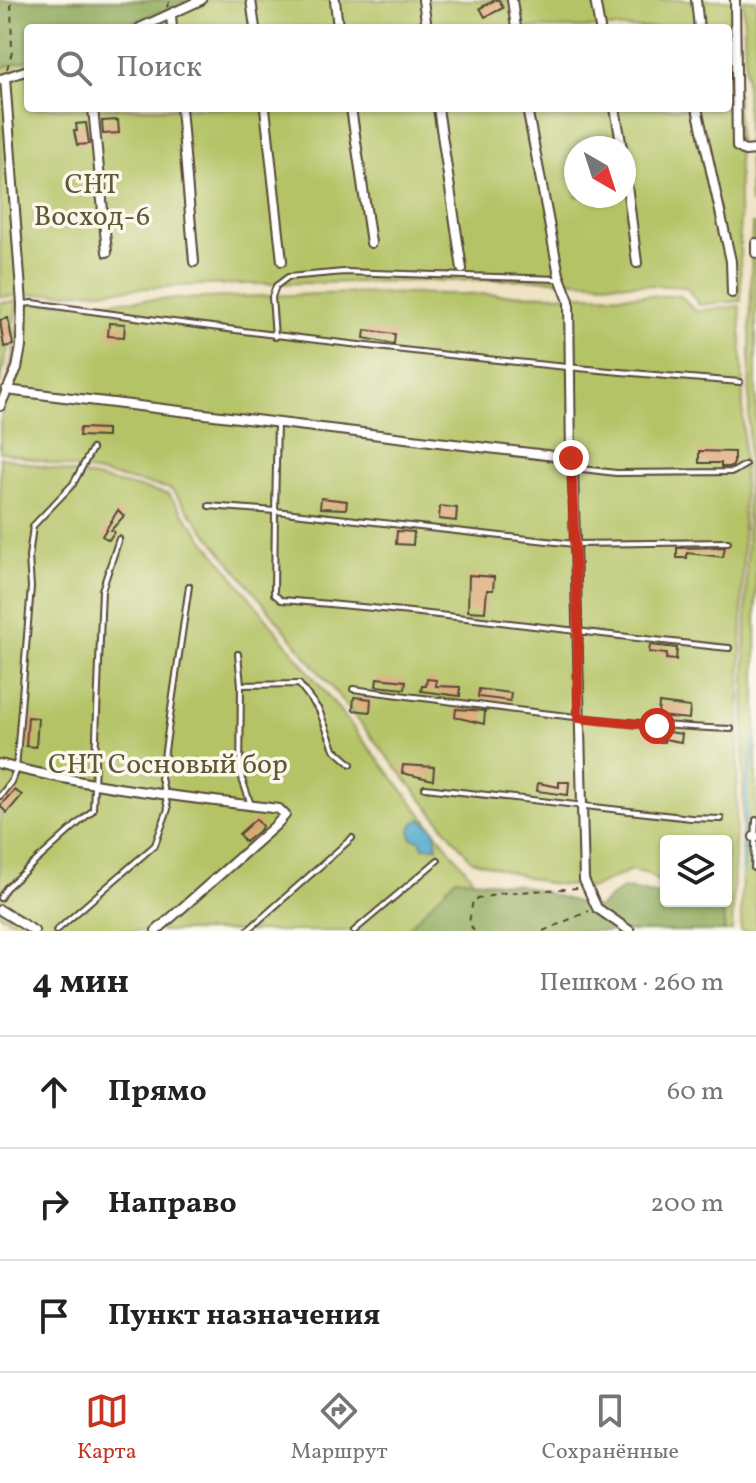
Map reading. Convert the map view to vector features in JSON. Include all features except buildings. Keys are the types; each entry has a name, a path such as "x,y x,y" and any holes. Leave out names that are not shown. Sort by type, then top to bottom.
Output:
{"street":[{"path":"150,24 201,0"},
{"path":"251,0 254,24"},
{"path":"335,0 338,24"},
{"path":"423,0 426,24"},
{"path":"512,0 515,24"},
{"path":"595,0 599,24"},
{"path":"696,0 699,24"},
{"path":"735,0 737,147 745,151 756,150"},
{"path":"171,15 172,24"},
{"path":"0,406 17,368 22,304 2,79 24,71"},
{"path":"93,112 107,252"},
{"path":"181,112 194,262"},
{"path":"265,112 282,261"},
{"path":"352,112 371,243"},
{"path":"439,112 462,269"},
{"path":"528,112 560,277 569,301 584,880 597,908 630,931"},
{"path":"616,112 620,136"},
{"path":"698,112 731,261 732,293"},
{"path":"630,208 637,263"},
{"path":"756,243 756,253"},
{"path":"6,390 571,458"},
{"path":"0,764 76,783 279,809 285,815 156,931"},
{"path":"0,910 34,931"}],"lane":[{"path":"275,337 272,297 276,286 288,277 344,272 560,277"},
{"path":"22,304 33,303 275,337 571,369 740,382"},
{"path":"277,423 274,594 281,600 390,608 578,633 729,648"},
{"path":"0,796 16,769 33,526 73,484 92,449"},
{"path":"573,468 616,473 733,472 745,465"},
{"path":"209,506 574,544 728,542"},
{"path":"0,898 6,888 93,810 102,590 119,539"},
{"path":"56,931 155,845 168,809 161,778 189,586"},
{"path":"238,654 241,685 240,773 251,805"},
{"path":"241,685 299,684 319,710 334,749 351,764"},
{"path":"353,689 578,718 731,729"},
{"path":"425,788 721,819"},
{"path":"754,868 756,820"},
{"path":"247,931 352,838"},
{"path":"354,931 438,860"}],"path":[{"path":"2,79 12,52 11,0"},
{"path":"474,931 469,923 473,900 503,893 587,887"},
{"path":"543,931 597,908"}],"green space":[{"path":"0,0 191,0 128,24 24,24 24,61 0,68"},
{"name":"СНТ Восход-6","path":"191,0 735,0 741,301 699,305 686,287 536,279 198,285 0,297 0,68 24,61 24,112 732,112 732,24 128,24"},
{"path":"743,0 756,0 756,203 750,203"},
{"path":"752,224 756,224 756,931 741,931"},
{"path":"352,293 681,296 695,311 740,306 744,462 732,931 718,931 689,907 732,907 732,835 660,835 660,883 649,874 631,870 592,888 546,883 471,860 171,489 0,452 0,423 22,304"},
{"path":"18,301 0,385 0,303"},
{"name":"СНТ Сосновый бор","path":"0,457 168,494 474,880 412,931 37,931 0,915"},
{"path":"456,878 519,885 597,908 623,888 660,895 660,907 722,907 725,931 405,931"}],"water":[{"path":"422,819 435,830 437,847 423,847 420,840 412,838 410,830 414,823"}],"waterway":[{"path":"743,873 747,785 756,734"}],"route":[{"path":"571,458 578,718 657,726"}]}
